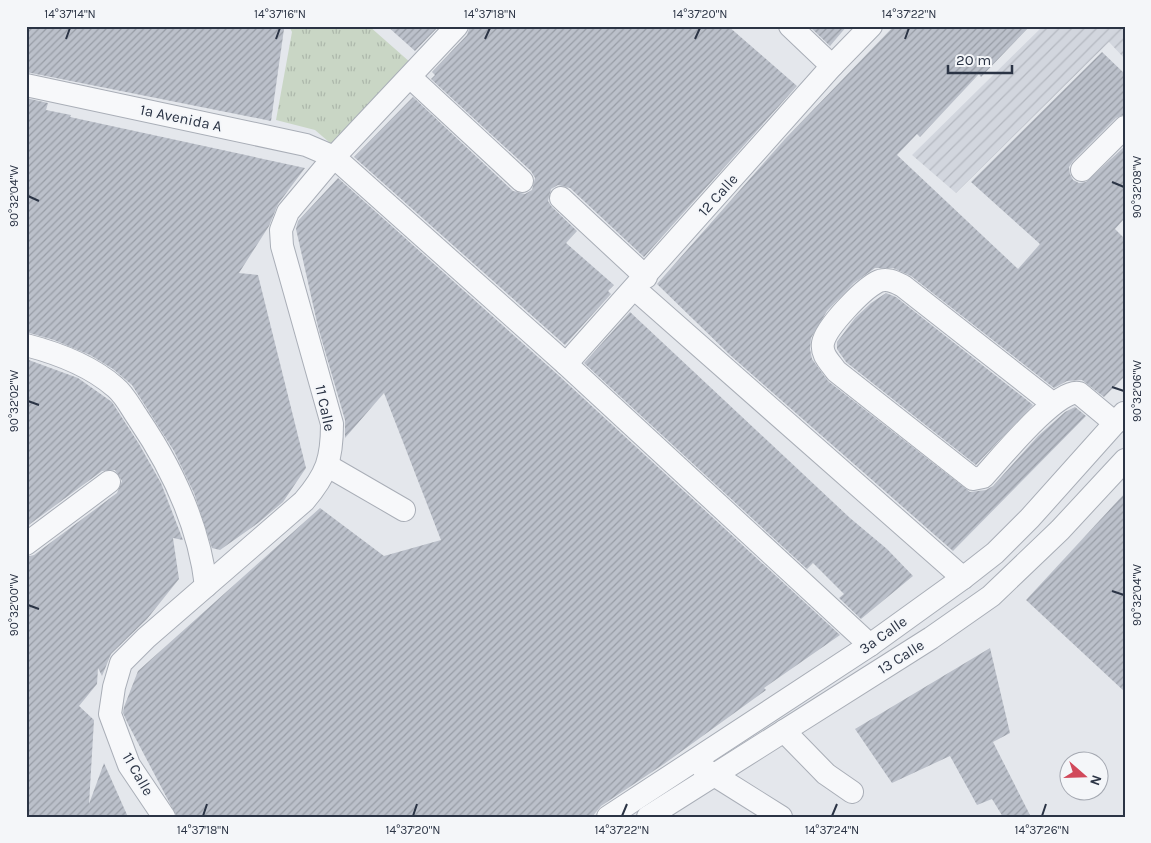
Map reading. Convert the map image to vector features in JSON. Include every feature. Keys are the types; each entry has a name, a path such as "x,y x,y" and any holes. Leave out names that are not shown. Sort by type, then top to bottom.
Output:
{"street":[{"name":"11 Calle","path":"164,817 129,765 110,714 114,687 121,663 146,638 304,501 320,483 332,453 332,424 282,246 281,230 288,212 334,157 457,26"},
{"path":"790,26 832,66"},
{"name":"12 Calle","path":"566,364 832,66 871,26"},
{"path":"410,77 522,181"},
{"name":"1a Avenida A","path":"26,85 306,145 334,157 566,364 870,645"},
{"path":"1082,170 1125,127"},
{"path":"561,198 640,283 963,578"},
{"path":"1052,403 903,286 891,280 878,281 846,309 827,332 823,343 824,355 836,371 973,479 983,477 1052,403 1069,393 1079,393 1120,418"},
{"path":"26,345 67,358 110,383 122,393 168,464 187,512 202,558 206,586"},
{"name":"3a Calle","path":"608,817 870,645 963,578 995,553 1030,518 1120,418"},
{"name":"13 Calle","path":"648,817 932,638 991,596 1060,530 1125,460"},
{"path":"328,466 404,510"},
{"path":"1075,468 1099,488"},
{"path":"26,544 109,482"},
{"path":"784,731 826,774 852,792"},
{"path":"694,762 781,817"}],"shaded area":[{"path":"1043,26 1125,26 1125,59 1109,42 956,193 912,155"}],"green space":[{"path":"289,26 369,26 411,63 336,148 315,130 276,120 292,32"}],"building":[{"path":"26,26 253,26 284,29 271,121 26,72"},
{"path":"387,26 439,26 415,51"},
{"path":"470,26 728,26 797,86 644,257 570,188 558,185 551,189 548,201 577,231 566,243 614,285 608,291 611,294 565,345 354,157 413,97 513,191 525,194 532,190 535,178 531,171 431,79 435,75 432,72 467,35"},
{"path":"809,26 847,26 830,46"},
{"path":"894,26 1030,26 981,77 979,74 920,137 917,134 897,155 1018,269 1040,244 971,182 1102,52 1125,74 1125,114 1116,118 1069,167 1073,180 1079,183 1086,182 1125,146 1125,218 1115,229 1125,239 1125,376 1104,397 1082,380 1067,381 1054,388 911,276 893,268 875,268 854,283 827,311 811,338 810,349 812,359 828,381 970,492 986,490 993,486 1038,436 1065,412 1075,407 1086,416 953,551 730,355 657,284 785,139"},
{"path":"26,98 48,103 46,110 71,115 70,117 305,168 278,204 269,226 239,273 258,275 306,468 283,502 258,523 220,550 212,548 194,493 174,451 132,385 113,369 90,355 54,340 26,332"},
{"path":"338,178 557,374 840,635 764,688 766,690 664,764 601,806 592,817 177,817 123,713 138,671 320,508 384,556 441,540 384,393 345,438 345,420 318,327 296,229 298,221"},
{"path":"886,293 896,297 1033,405 976,465 846,362 837,349 837,342 855,318 871,303"},
{"path":"630,312 850,518 887,549 913,576 861,619 839,598 844,594 813,563 807,569 584,363"},
{"path":"26,359 78,378 112,402 161,483 183,540 173,538 179,579 147,619 111,654 102,676 98,668 97,684 79,706 94,720 89,804 104,763 128,817 26,817 26,557 34,555 117,493 122,481 115,470 102,471 26,527"},
{"path":"1125,493 1125,692 1026,600"},
{"path":"990,648 1010,733 993,742 1031,817 1003,817 992,799 977,805 950,756 892,783 855,729"}]}
